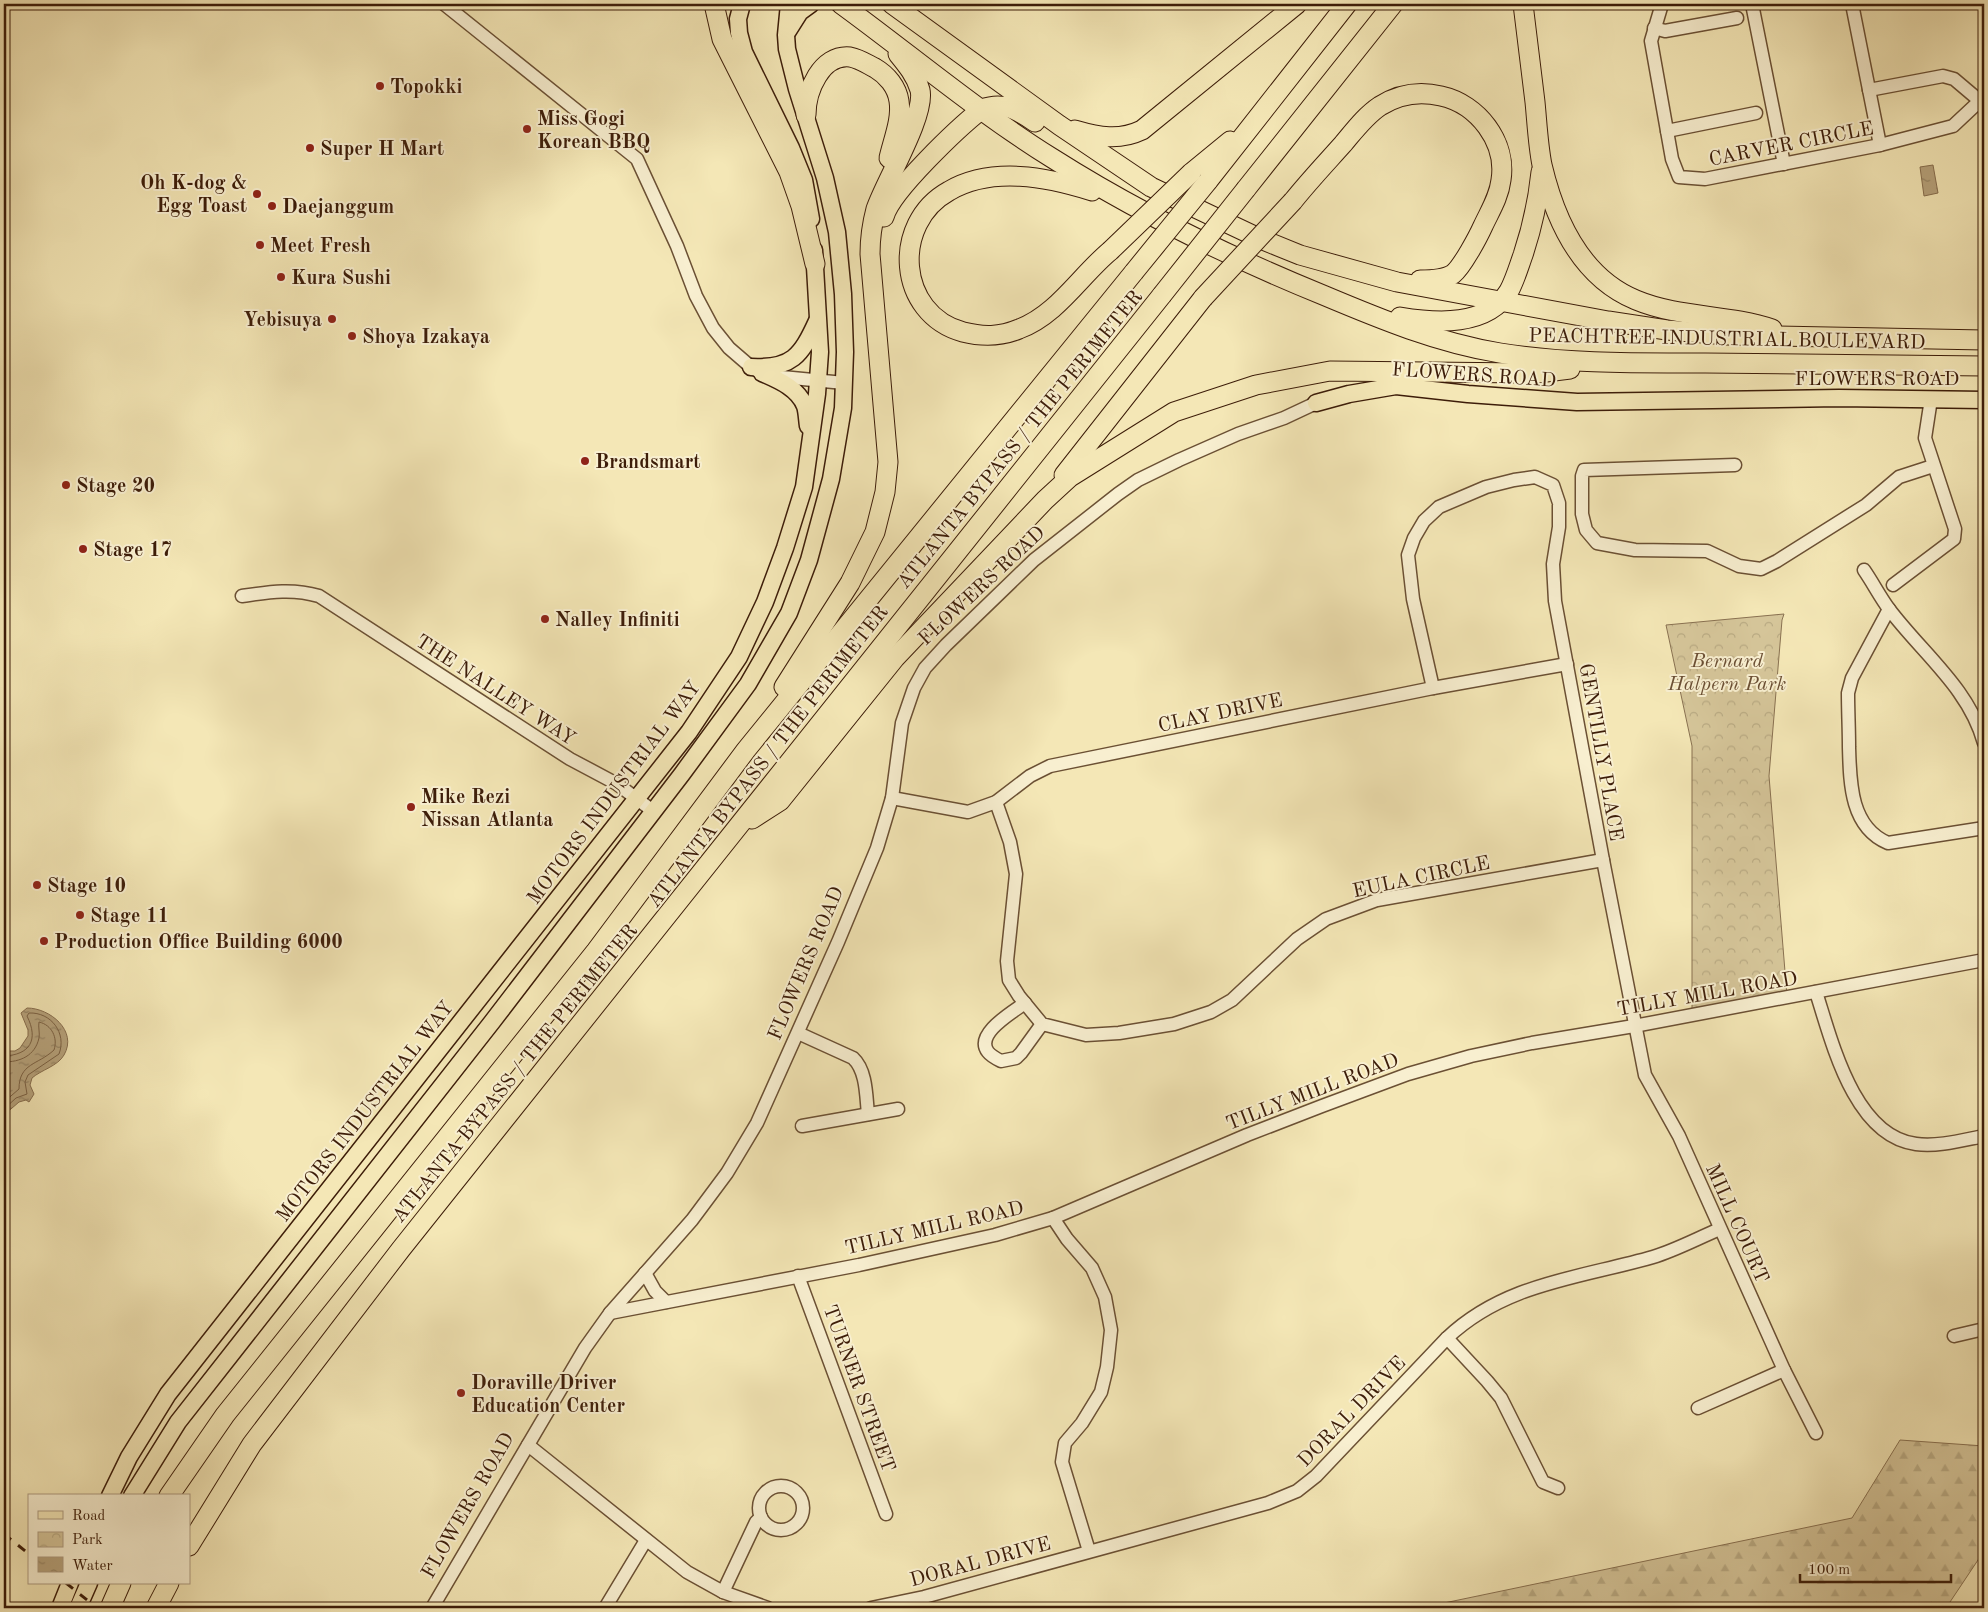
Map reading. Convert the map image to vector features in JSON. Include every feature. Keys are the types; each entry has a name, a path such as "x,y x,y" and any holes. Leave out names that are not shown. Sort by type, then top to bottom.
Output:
{"highway":[{"path":"714,4 722,39 789,172 801,206 815,264"},
{"name":"PEACHTREE INDUSTRIAL BOULEVARD","path":"841,4 1050,157 1119,199 1269,273 1427,335 1498,353 1541,359 1638,363 1984,366"},
{"name":"PEACHTREE INDUSTRIAL BOULEVARD","path":"892,4 1059,125 1151,187 1263,240 1300,255 1397,282 1667,330 1727,335 1984,340"},
{"path":"1059,125 1108,137 1125,136 1142,130 1297,4"},
{"name":"ATLANTA BYPASS / THE PERIMETER","path":"170,1494 225,1415 596,951 746,750 1208,181 1347,4"},
{"name":"ATLANTA BYPASS / THE PERIMETER","path":"190,1544 252,1444 408,1242 741,826 1393,4"},
{"path":"1523,4 1542,164 1564,231 1584,262 1611,286 1637,300 1664,309 1757,324 1792,336"},
{"path":"876,209 914,120 920,92 911,70 882,34"},
{"path":"746,750 820,628 850,583 874,532 885,492 888,462 870,254 871,234 899,112 899,100 893,84 880,71 860,60 848,57 838,59 825,67 817,76 807,96 806,115"},
{"path":"1045,500 1203,298 1294,201 1369,114 1393,99 1419,93 1450,98 1466,106 1476,114 1490,130 1495,140 1502,168 1501,181 1480,234 1453,274 1435,280 1397,282"},
{"path":"874,290 876,244 886,210 909,179 982,109 1000,105 1014,108 1108,169 1151,187"},
{"path":"1119,199 1044,178 1000,177 973,181 945,193 925,211 914,228 908,259 912,281 922,302 930,312 959,331 990,336 1021,329 1047,312 1191,173 1256,120"},
{"path":"1362,311 1417,320 1455,321 1476,316 1502,301 1510,290 1528,239 1538,200 1542,164"},
{"path":"741,826 780,801 895,658 1045,500 1070,477 1174,412 1256,385 1330,371 1538,373 1638,363"},
{"path":"110,1608 122,1584"},
{"path":"156,1608 168,1584"}],"main road":[{"name":"MOTORS INDUSTRIAL WAY","path":"111,1494 129,1457 168,1394 689,732 739,657 765,602 788,539 804,487 820,352 815,264 809,203 804,180 791,148 744,52 738,26 742,4"},
{"path":"133,1494 178,1422 492,1022 748,684 789,613 810,560 831,479 843,408 845,352 843,294 837,232 825,178 790,63 786,35 789,4"},
{"path":"786,35 800,12 811,4"},
{"path":"757,370 771,368 797,357 818,319"},
{"path":"757,370 784,382 795,392 805,406 810,442"},
{"name":"FLOWERS ROAD","path":"1316,403 1349,394 1396,386 1468,394 1577,402 1839,398 1984,400"},
{"path":"60,1608 70,1584"},
{"path":"78,1608 89,1584"}],"street":[{"path":"444,4 637,160 677,246 696,296 713,328 729,348 757,370 818,381 844,383"},
{"name":"CARVER CIRCLE","path":"1662,4 1651,41 1672,159 1679,177 1705,179 1880,145 1953,126 1982,99"},
{"path":"1752,4 1784,164"},
{"path":"1852,4 1880,145"},
{"path":"1654,28 1665,31 1737,18"},
{"path":"1869,90 1944,76 1954,80 1982,99"},
{"path":"1667,132 1756,114"},
{"path":"1893,585 1954,539 1955,529 1925,438 1931,399"},
{"name":"FLOWERS ROAD","path":"432,1608 585,1348 610,1313 692,1220 736,1158 757,1123 798,1033 873,856 892,798 902,723 908,702 919,678 946,645 1034,560 1100,507 1138,480 1238,434 1284,418 1316,403"},
{"path":"1735,465 1584,470 1582,476 1582,514 1586,530 1597,542 1618,547 1635,550 1707,551 1739,566 1761,568 1786,556 1866,505 1899,477 1933,466"},
{"name":"GENTILLY PLACE","path":"1433,688 1413,599 1408,555 1414,538 1424,521 1439,508 1486,487 1534,477 1553,485 1559,503 1559,527 1553,564 1555,601 1634,1026"},
{"path":"1864,570 1889,609 1959,690 1971,711 1984,743"},
{"name":"THE NALLEY WAY","path":"242,596 278,590 303,591 319,596 570,760 617,784 653,811"},
{"path":"1889,609 1852,678 1848,693 1850,786 1855,806 1862,821 1877,839 1888,844 1984,828"},
{"name":"CLAY DRIVE","path":"892,798 968,812 996,802 1030,776 1050,766 1433,688 1567,664"},
{"path":"996,802 1010,842 1016,874 1007,961 1009,980 1042,1024 1021,1054 1016,1058 1001,1061 989,1053 985,1047 985,1039 992,1028 1025,1003"},
{"name":"EULA CIRCLE","path":"1042,1024 1086,1035 1119,1034 1174,1024 1211,1012 1232,1000 1297,939 1326,918 1377,900 1603,860"},
{"name":"TILLY MILL ROAD","path":"610,1313 859,1265 995,1235 1053,1218 1247,1135 1408,1074 1471,1056 1532,1043 1634,1026 1984,960"},
{"path":"1816,992 1845,1076 1859,1103 1874,1123 1892,1137 1916,1144 1941,1144 1984,1136"},
{"name":"MILL COURT","path":"1634,1026 1645,1075 1679,1136 1784,1370 1816,1433"},
{"path":"798,1033 854,1058 860,1064 868,1114"},
{"path":"802,1126 898,1109"},
{"path":"1053,1218 1092,1268 1105,1296 1111,1330 1107,1367 1100,1392 1082,1423 1065,1443 1062,1462 1089,1551"},
{"name":"DORAL DRIVE","path":"871,1608 924,1597 1268,1503 1297,1491 1330,1463 1460,1325 1522,1291 1578,1274 1655,1256 1720,1229"},
{"path":"645,1273 655,1291 666,1302"},
{"name":"TURNER STREET","path":"798,1276 886,1514"},
{"path":"1954,1336 1984,1329"},
{"path":"1447,1338 1487,1381 1500,1398 1543,1482 1558,1488"},
{"path":"1698,1408 1784,1370"},
{"path":"528,1445 687,1572 723,1592 768,1608"},
{"path":"723,1592 756,1522 761,1517"},
{"path":"605,1608 646,1540"}],"green space":[{"name":"Bernard Halpern Park","path":"1784,614 1769,776 1787,996 1692,1014 1692,746 1666,625"},
{"path":"1900,1440 1984,1446 1984,1551 1946,1608 1420,1608 1852,1518"}],"water":[{"path":"1933,165 1938,193 1924,196 1920,167"},
{"path":"27,1008 44,1012 59,1022 65,1030 67,1046 64,1055 58,1062 32,1078 30,1085 34,1094 29,1102 26,1100 19,1102 4,1115 4,1051 15,1051 20,1048 28,1036 28,1030 21,1013"}],"railway":[{"path":"4,1534 28,1553"},
{"path":"67,1584 97,1608"}],"place":[{"name":"Topokki","path":"380,86"},
{"name":"Miss Gogi Korean BBQ","path":"527,129"},
{"name":"Super H Mart","path":"310,148"},
{"name":"Oh K-dog & Egg Toast","path":"257,194"},
{"name":"Daejanggum","path":"272,206"},
{"name":"Meet Fresh","path":"260,245"},
{"name":"Kura Sushi","path":"281,277"},
{"name":"Yebisuya","path":"332,319"},
{"name":"Shoya Izakaya","path":"352,336"},
{"name":"Brandsmart","path":"585,461"},
{"name":"Stage 20","path":"66,485"},
{"name":"Stage 17","path":"83,549"},
{"name":"Nalley Infiniti","path":"545,619"},
{"name":"Mike Rezi Nissan Atlanta","path":"411,807"},
{"name":"Stage 10","path":"37,885"},
{"name":"Stage 11","path":"80,915"},
{"name":"Production Office Building 6000","path":"44,941"},
{"name":"Doraville Driver Education Center","path":"461,1393"}]}
